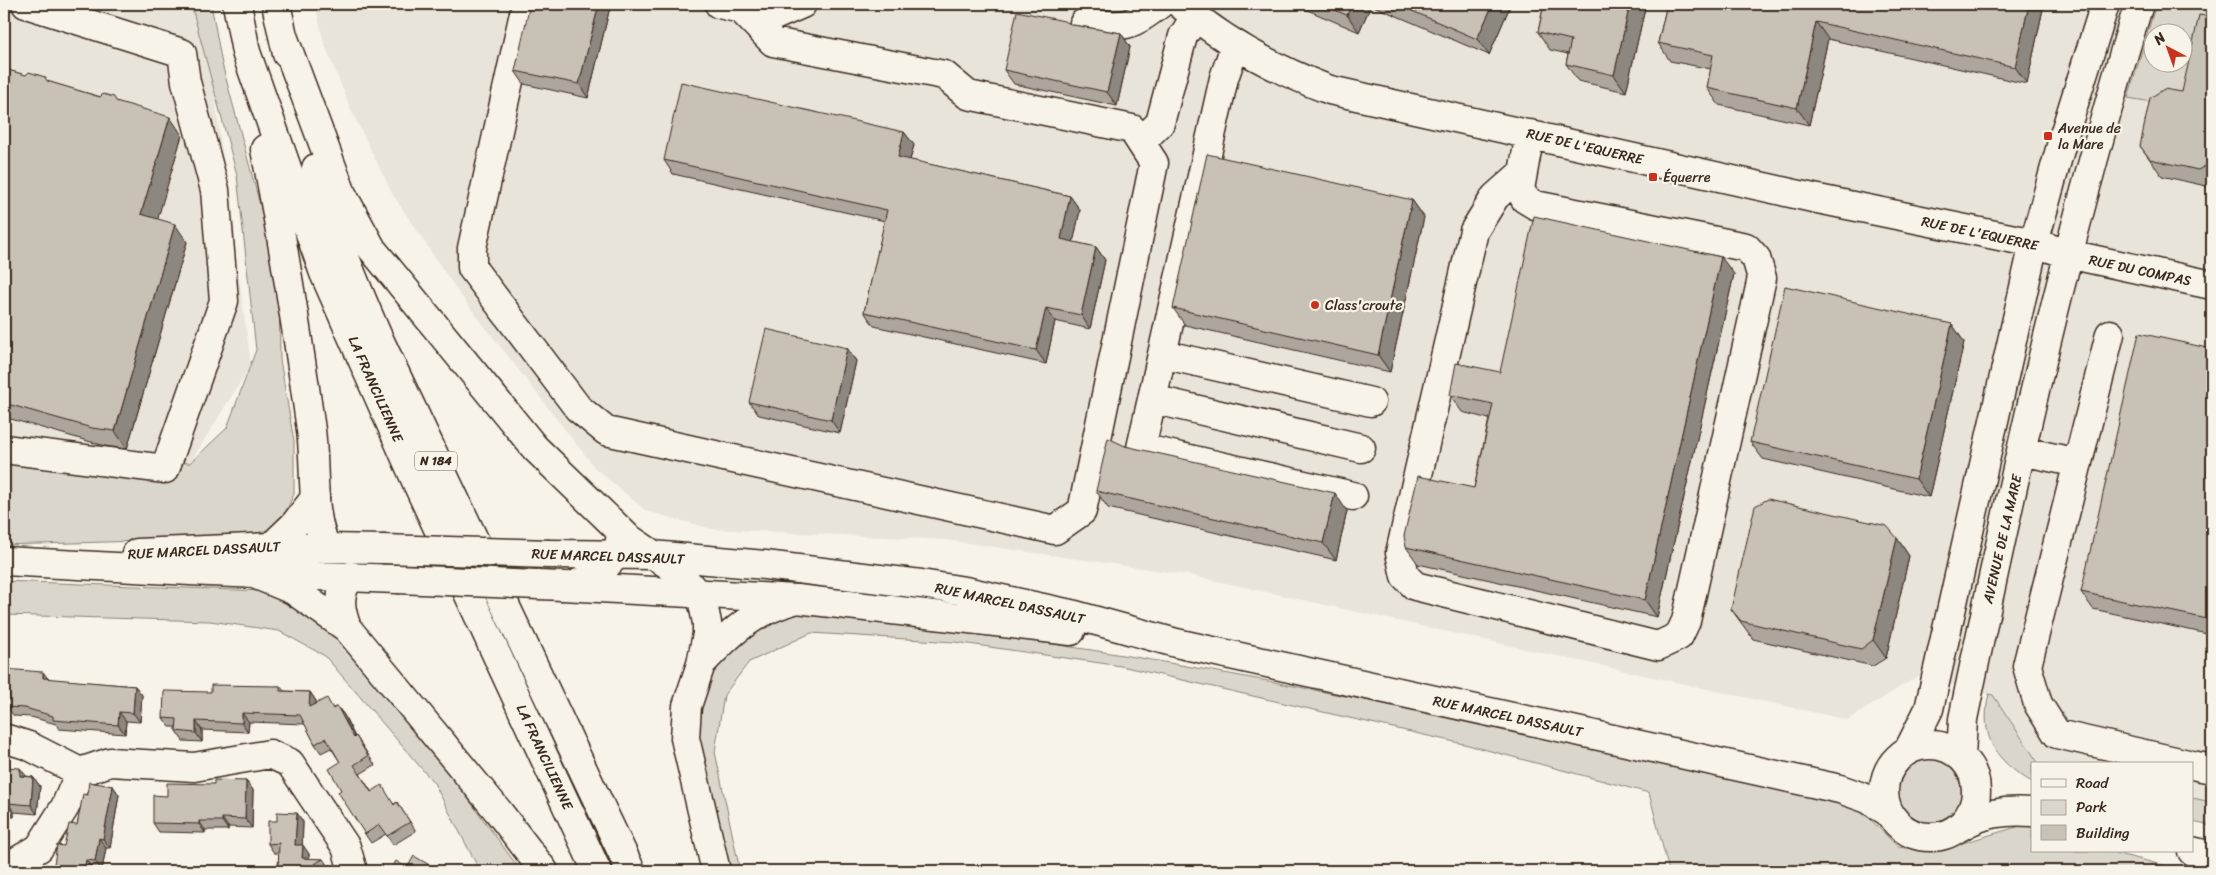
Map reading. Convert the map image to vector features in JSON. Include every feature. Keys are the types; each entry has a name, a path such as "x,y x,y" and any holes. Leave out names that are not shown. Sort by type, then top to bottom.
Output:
{"main road":[{"path":"4,449 165,469 224,301 215,190 186,82 182,52 26,4"},
{"name":"LA FRANCILIENNE","path":"237,4 246,52 324,273 416,481 597,871"},
{"name":"LA FRANCILIENNE","path":"276,4 323,197 348,267 435,460 631,871"},
{"path":"526,4 472,248 472,268 578,408 606,431 1055,530 1082,511 1154,163 1141,142 1132,128 968,95 944,75 773,42 741,9 719,4"},
{"path":"756,24 802,4"},
{"path":"1084,23 1122,26 1143,17 1160,4"},
{"path":"2031,812 2006,811 1984,815 1942,836 1933,838 1915,835 1899,826 1888,812 1883,792 1884,781 1929,709 2034,243 2064,135 2105,4"},
{"name":"AVENUE DE LA MARE","path":"1967,766 1961,730 1964,711 2022,451 2068,254 2118,72 2139,4"},
{"path":"1141,142 1160,122 1188,11"},
{"name":"RUE DE L'EQUERRE","path":"1188,11 1235,46 1298,78 1330,90 1813,198 2034,243 2068,254"},
{"path":"283,36 346,202 372,249 513,423 565,478 617,542 652,555 676,570 699,594 706,611 708,623 701,664 687,706 685,738 716,871"},
{"path":"1235,46 1224,78 1141,448 1352,496"},
{"path":"246,52 283,240 300,347 313,443 315,498 320,529 326,547 351,576 341,594 341,613 347,628"},
{"path":"1522,173 1495,197 1474,231 1400,554 1405,576 1415,586 1658,646 1679,636 1686,621 1762,278 1756,258 1746,247 1535,206 1525,199 1520,189 1530,134"},
{"name":"RUE DU COMPAS","path":"2068,254 2212,286"},
{"path":"2110,334 2027,666 2038,704 2057,734 2179,762"},
{"path":"1162,354 1371,402"},
{"path":"1152,399 1361,448"},
{"path":"2022,451 2078,463"},
{"path":"272,547 294,525 315,498"},
{"path":"567,586 595,574 617,542"},
{"name":"RUE MARCEL DASSAULT","path":"33,561 200,549 272,547 382,548 549,554 617,542"},
{"name":"RUE MARCEL DASSAULT","path":"652,555 765,565 965,591 1074,615 1176,643 1840,789 1868,799 1888,812"},
{"name":"RUE MARCEL DASSAULT","path":"4,561 33,561 254,574 351,576 567,586 797,599 1176,643"},
{"path":"254,574 293,590 347,628 498,811 544,871"},
{"path":"701,664 734,629 750,618 779,604 797,599"},
{"path":"4,738 29,746 80,772 110,762 194,767 270,754 290,763 346,848 353,871"},
{"path":"1900,758 1922,745 1936,745 1950,749 1996,794 2031,812"},
{"name":"RUE MARCEL DASSAULT","path":"1840,789 1868,781 1900,758"},
{"path":"2194,765 2212,769"},
{"path":"1958,828 1974,806 1976,788 1967,766"},
{"path":"4,869 39,848 66,807 80,772"},
{"path":"2194,852 2212,856"}],"shaded area":[{"path":"4,4 202,4 251,365 190,463 4,450"},
{"path":"315,4 2212,4 2212,802 2194,798 2194,762 2038,762 1993,695 1918,676 1848,720 1189,575 946,540 712,529 646,511 595,468 458,292 393,195 352,112 324,43"}],"green space":[{"path":"191,4 211,4 222,64 279,275 280,360 294,441 294,494 283,518 274,528 241,538 4,545 4,453 190,463 227,428 256,350 237,175"},
{"path":"2156,4 2212,4 2212,32 2194,69 2194,22 2151,22"},
{"path":"2144,44 2144,72 2193,72 2176,106 2128,98"},
{"path":"4,581 263,591 323,619 439,759 521,871 480,871 434,783 325,656 279,631 210,621 4,615"},
{"path":"825,613 1141,658 1270,681 1439,715 1858,807 1898,847 1928,851 1956,845 2020,826 2031,826 2031,852 2111,852 2182,870 2184,861 2212,868 2212,871 1669,871 1649,793 1468,745 1121,666 955,642 811,633 749,662 724,695 715,752 740,871 726,871 694,716 703,681 743,633 791,614"},
{"path":"1989,694 1993,695 2038,762 2031,762 2031,781 2019,774 1999,756 1988,735 1986,709"},
{"path":"1929,759 1942,762 1952,769 1959,779 1962,792 1959,805 1952,815 1942,822 1929,825 1916,822 1906,815 1899,805 1896,792 1899,779 1906,769 1916,762"},
{"path":"2194,798 2212,802 2212,826 2194,822"}],"building":[{"path":"530,4 599,4 579,84 515,71"},
{"path":"1320,4 1352,4 1347,15"},
{"path":"1396,4 1493,4 1477,39"},
{"path":"1544,4 1630,4 1614,75 1566,64 1571,40 1538,32"},
{"path":"1667,4 2029,4 2015,67 1816,22 1797,108 1707,88 1713,55 1658,43"},
{"path":"1017,11 1064,21 1073,25 1121,33 1107,92 1004,70"},
{"path":"2199,15 2212,17 2212,162 2198,170 2150,159 2140,146 2150,98 2164,89 2182,92 2186,72 2194,72 2194,38"},
{"path":"4,69 26,75 29,72 45,77 47,81 100,97 103,94 114,97 116,101 170,117 141,214 175,224 115,431 92,428 4,403"},
{"path":"681,82 904,132 898,157 1070,196 1061,239 1096,247 1081,315 1046,308 1036,350 864,312 887,210 664,160"},
{"path":"1207,154 1412,200 1378,355 1173,308"},
{"path":"1534,216 1721,257 1645,600 1406,547 1404,536 1418,476 1474,488 1493,404 1450,395 1456,363 1500,372"},
{"path":"1785,286 1952,324 1916,479 1750,442"},
{"path":"766,329 847,348 831,420 749,402"},
{"path":"2139,333 2212,349 2212,620 2081,592"},
{"path":"1108,438 1125,446 1335,493 1323,543 1096,491"},
{"path":"1768,499 1887,526 1897,538 1873,640 1861,649 1741,621 1731,609 1755,506"},
{"path":"4,669 43,672 43,678 135,686 133,713 119,712 118,725 53,720 53,716 25,708 7,707 9,693 4,692"},
{"path":"211,685 280,686 280,691 310,692 309,707 327,698 333,709 337,706 354,738 356,736 368,756 354,765 371,792 382,785 394,805 397,802 410,822 387,836 379,825 365,834 338,792 341,790 329,769 340,762 326,738 315,744 300,715 242,713 242,723 196,721 196,733 176,731 177,719 163,718 164,691 211,692"},
{"path":"4,767 20,768 20,776 33,777 31,805 8,803 7,808 4,808"},
{"path":"214,780 246,781 245,819 222,818 222,821 199,821 199,824 153,823 153,795 167,796 167,783 214,784"},
{"path":"89,782 113,786 103,839 99,838 95,861 86,860 84,871 53,871 57,845 64,846 69,824 77,825 83,794 87,795"},
{"path":"277,812 297,813 295,845 303,845 302,858 323,859 303,871 278,871 279,843 268,844 268,821 277,821"},
{"path":"414,856 438,870 390,871 396,861 407,868"}],"place":[{"name":"Avenue de la Mare","path":"2048,136"},
{"name":"Équerre","path":"1653,177"},
{"name":"Class'croute","path":"1315,305"}]}
